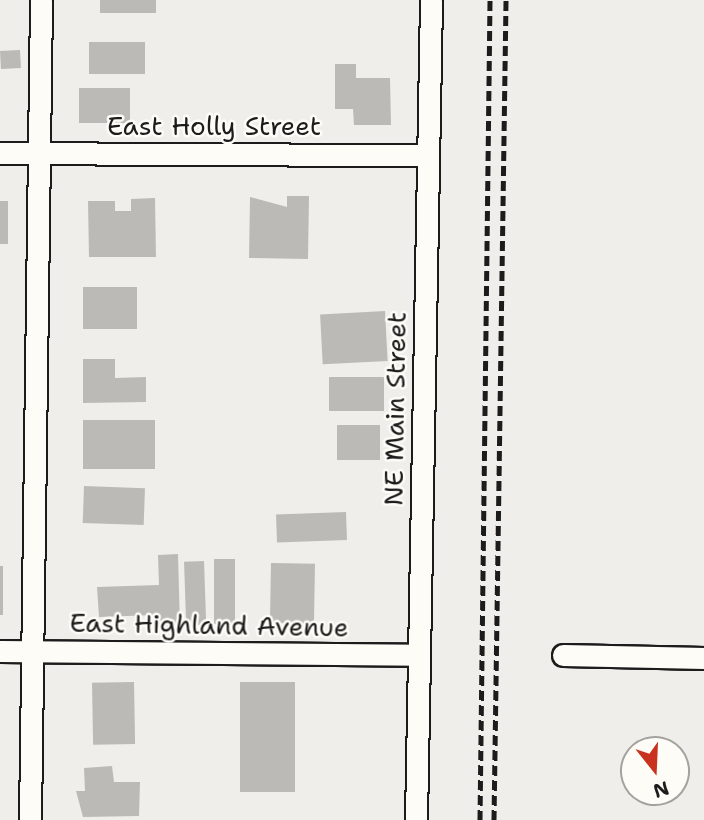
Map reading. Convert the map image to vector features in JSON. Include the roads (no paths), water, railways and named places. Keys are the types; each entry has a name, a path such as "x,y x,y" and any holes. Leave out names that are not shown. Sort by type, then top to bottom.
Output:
{"street":[{"path":"30,820 41,0"},
{"name":"NE Main Street","path":"416,820 431,0"},
{"name":"East Holly Street","path":"0,153 428,155"},
{"name":"East Highland Avenue","path":"0,652 418,655"},
{"path":"563,655 704,658"}],"railway":[{"path":"480,820 490,0"},
{"path":"494,820 506,0"}]}
